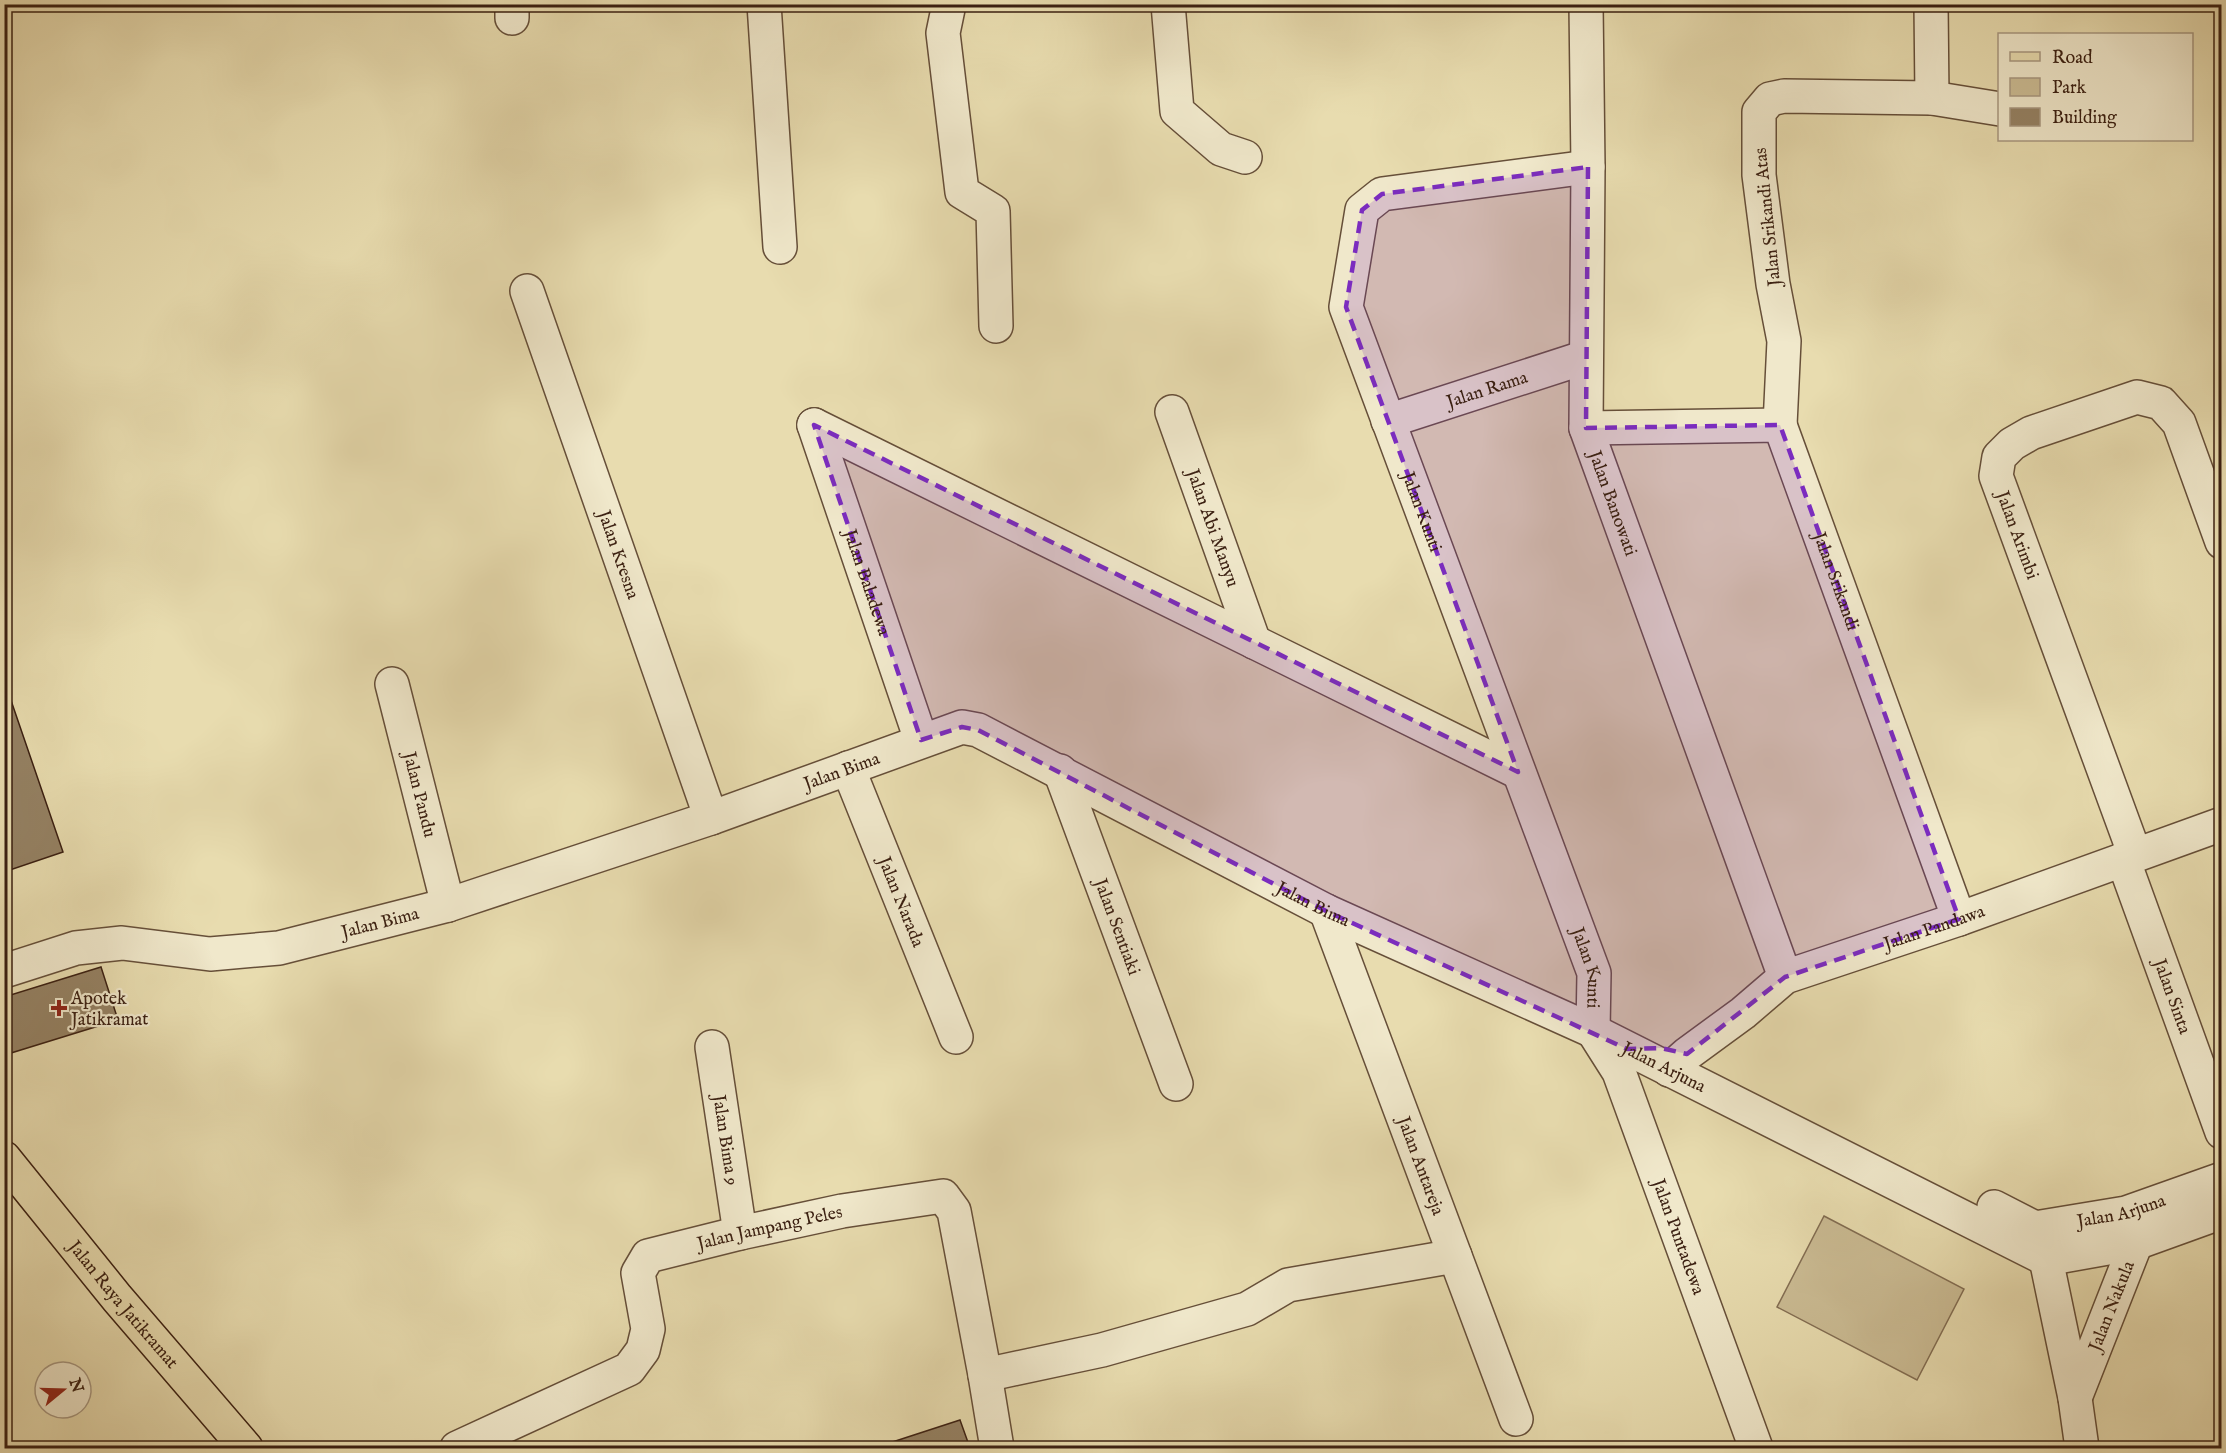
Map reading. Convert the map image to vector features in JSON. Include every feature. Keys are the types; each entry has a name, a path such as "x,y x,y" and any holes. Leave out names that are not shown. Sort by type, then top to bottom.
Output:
{"main road":[{"name":"Jalan Raya Jatikramat","path":"4,1158 117,1298 246,1449"}],"street":[{"path":"764,4 780,247"},
{"path":"949,4 944,33 962,192 993,211 996,326"},
{"path":"1168,4 1177,111 1221,148 1245,157"},
{"name":"Jalan Banowati","path":"1586,4 1588,167 1586,428 1785,977"},
{"path":"1930,4 1932,98"},
{"name":"Jalan Srikandi Atas","path":"1780,425 1784,341 1773,284 1759,175 1759,112 1770,99 1784,96 1932,98 1998,108"},
{"name":"Jalan Kunti","path":"1588,167 1382,194 1362,210 1346,308 1594,974 1593,1031"},
{"name":"Jalan Kresna","path":"527,291 711,818"},
{"name":"Jalan Rama","path":"1388,421 1586,357"},
{"name":"Jalan Arimbi","path":"2129,857 1996,476 1999,457 2012,444 2031,433 2137,397 2161,403 2179,423 2211,483 2222,542"},
{"name":"Jalan Abi Manyu","path":"1172,412 1254,642"},
{"name":"Jalan Baladewa","path":"921,740 814,425 1254,642"},
{"path":"1586,428 1780,425"},
{"name":"Jalan Srikandi","path":"1780,425 1959,920"},
{"path":"1254,642 1518,772"},
{"name":"Jalan Pandu","path":"392,684 448,905"},
{"name":"Jalan Bima","path":"4,971 76,948 122,943 210,954 279,948 448,905 711,818 962,727 978,730 1060,771 1326,911 1593,1031 1628,1049"},
{"name":"Jalan Narada","path":"848,768 956,1037"},
{"name":"Jalan Sentiaki","path":"1060,771 1176,1084"},
{"name":"Jalan Pandawa","path":"1678,1062 1743,1013 1785,977 1959,920 2222,824"},
{"name":"Jalan Sinta","path":"2129,857 2222,1132"},
{"name":"Jalan Antareja","path":"1326,911 1516,1419"},
{"name":"Jalan Puntadewa","path":"1593,1031 1619,1072 1756,1449"},
{"name":"Jalan Bima 9","path":"712,1047 740,1233"},
{"name":"Jalan Arjuna","path":"1628,1049 1678,1062 2035,1228 2126,1213 2222,1179"},
{"name":"Jalan Arjuna","path":"1678,1062 2046,1259 2136,1243 2222,1212"},
{"name":"Jalan Jampang Peles","path":"457,1449 629,1369 643,1350 648,1329 638,1273 648,1256 842,1211 943,1196 954,1211 997,1449"},
{"name":"Jalan Nakula","path":"2075,1398 2136,1243 2126,1213"},
{"name":"Jalan Nakula","path":"2035,1228 2046,1259 2075,1398 2082,1449"},
{"path":"985,1375 1102,1350 1247,1309 1288,1285 1455,1256"}],"highlighted area":[{"path":"1588,167 1586,428 1780,425 1959,919 1785,977 1687,1054 1661,1048 1627,1049 1326,911 978,730 962,727 921,740 814,425 1518,772 1346,307 1362,210 1382,194"}],"green space":[{"path":"1824,1216 1964,1289 1917,1380 1777,1307"}],"building":[{"path":"4,680 63,852 4,872"},
{"name":"Apotek Jatikramat","path":"101,967 118,1020 11,1053 4,1031 4,997"},
{"path":"960,1420 970,1448 874,1448"}],"place":[{"name":"Apotek Jatikramat","path":"59,1008"}]}
